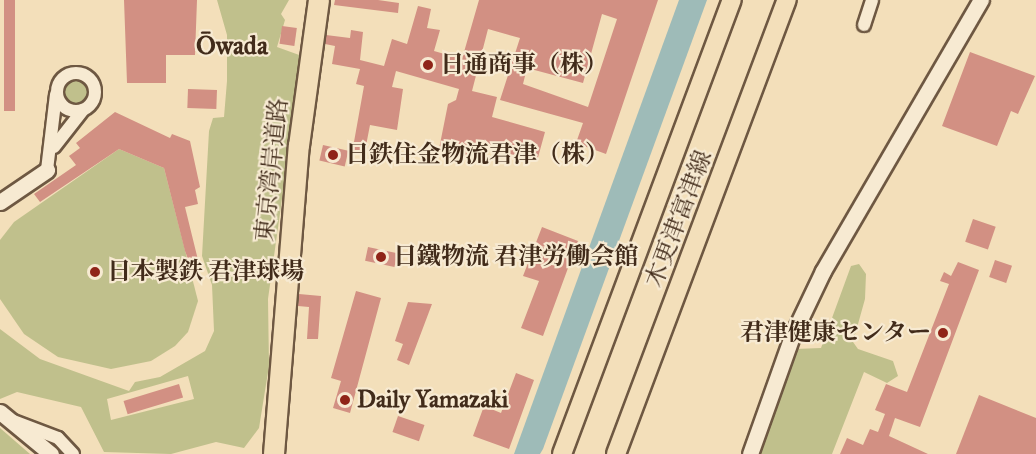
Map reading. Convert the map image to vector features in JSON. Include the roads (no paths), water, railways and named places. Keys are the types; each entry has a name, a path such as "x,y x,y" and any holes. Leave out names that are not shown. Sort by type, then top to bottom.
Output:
{"highway":[{"name":"東京湾岸道路","path":"274,454 296,179 319,0"}],"main road":[{"name":"木更津富津線","path":"562,454 732,0"},
{"name":"木更津富津線","path":"616,454 787,0"}],"street":[{"path":"864,25 872,0"},
{"path":"750,454 792,336 823,271 981,0"},
{"path":"0,202 47,170 54,147 57,91 70,73 87,75 95,94 54,147"},
{"path":"57,91 65,108 83,110"},
{"path":"4,416 51,454"},
{"path":"4,416 58,438 73,454"}],"water":[{"path":"679,0 707,0 543,449 540,454 514,454"}],"place":[{"name":"日通商事（株）","path":"428,65"},
{"name":"日鉄住金物流君津（株）","path":"333,155"},
{"name":"日鐵物流 君津労働会館","path":"381,257"},
{"name":"日本製鉄 君津球場","path":"95,272"},
{"name":"君津健康センター","path":"943,333"},
{"name":"Daily Yamazaki","path":"345,400"}],"district":[{"name":"Ōwada","path":"232,46"}]}
